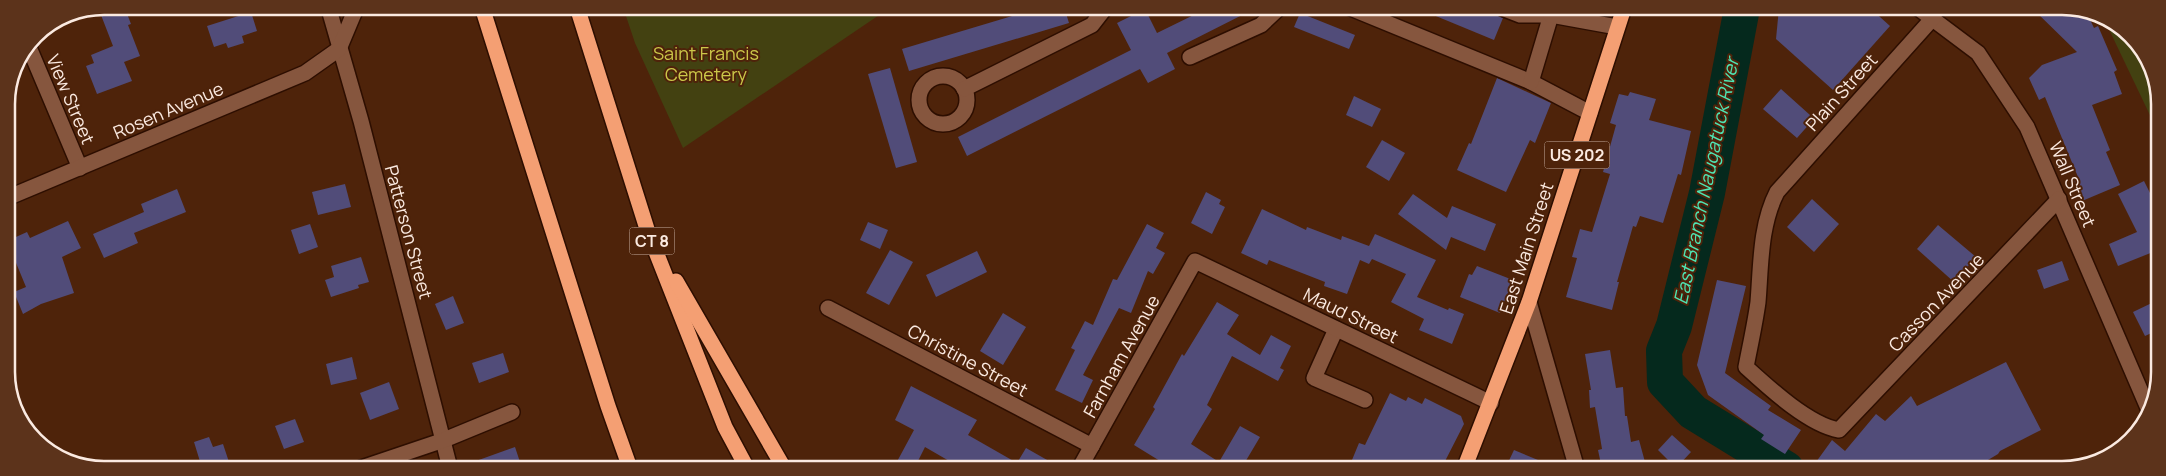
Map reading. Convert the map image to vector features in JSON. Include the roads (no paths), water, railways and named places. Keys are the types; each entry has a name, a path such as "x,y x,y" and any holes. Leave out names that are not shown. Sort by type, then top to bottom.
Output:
{"highway":[{"path":"485,15 608,406 628,461"},
{"name":"CT 8","path":"580,15 647,229 725,426 743,461"},
{"name":"East Main Street","path":"1467,461 1529,302 1621,15"},
{"path":"647,229 780,461"},
{"path":"608,406 637,461"}],"street":[{"name":"Patterson Street","path":"330,15 361,121 448,461"},
{"path":"339,48 353,15"},
{"path":"964,89 1092,25 1100,15"},
{"path":"1190,57 1261,25 1272,15"},
{"path":"1368,15 1531,82 1590,113"},
{"path":"1531,82 1552,15"},
{"path":"1569,15 1617,27"},
{"name":"Wall Street","path":"1928,15 1978,53 2028,127 2145,402"},
{"name":"Plain Street","path":"1839,430 1827,428 1810,419 1746,367 1757,304 1762,250 1769,208 1777,192 1933,18"},
{"name":"Rosen Avenue","path":"15,195 305,73 339,48"},
{"name":"View Street","path":"31,53 80,168"},
{"name":"Casson Avenue","path":"1839,430 2059,199"},
{"name":"Maud Street","path":"1196,261 1491,402"},
{"name":"Farnham Avenue","path":"1084,461 1196,261"},
{"path":"1529,302 1575,461"},
{"name":"Christine Street","path":"828,308 1092,446"},
{"path":"1336,329 1314,378 1365,400"},
{"path":"382,461 444,440 512,412"}],"waterway":[{"name":"East Branch Naugatuck River","path":"1741,15 1707,193 1674,326 1664,351 1665,382 1693,412 1773,461"}],"park label":[{"name":"Saint Francis Cemetery","path":"706,63"}]}
